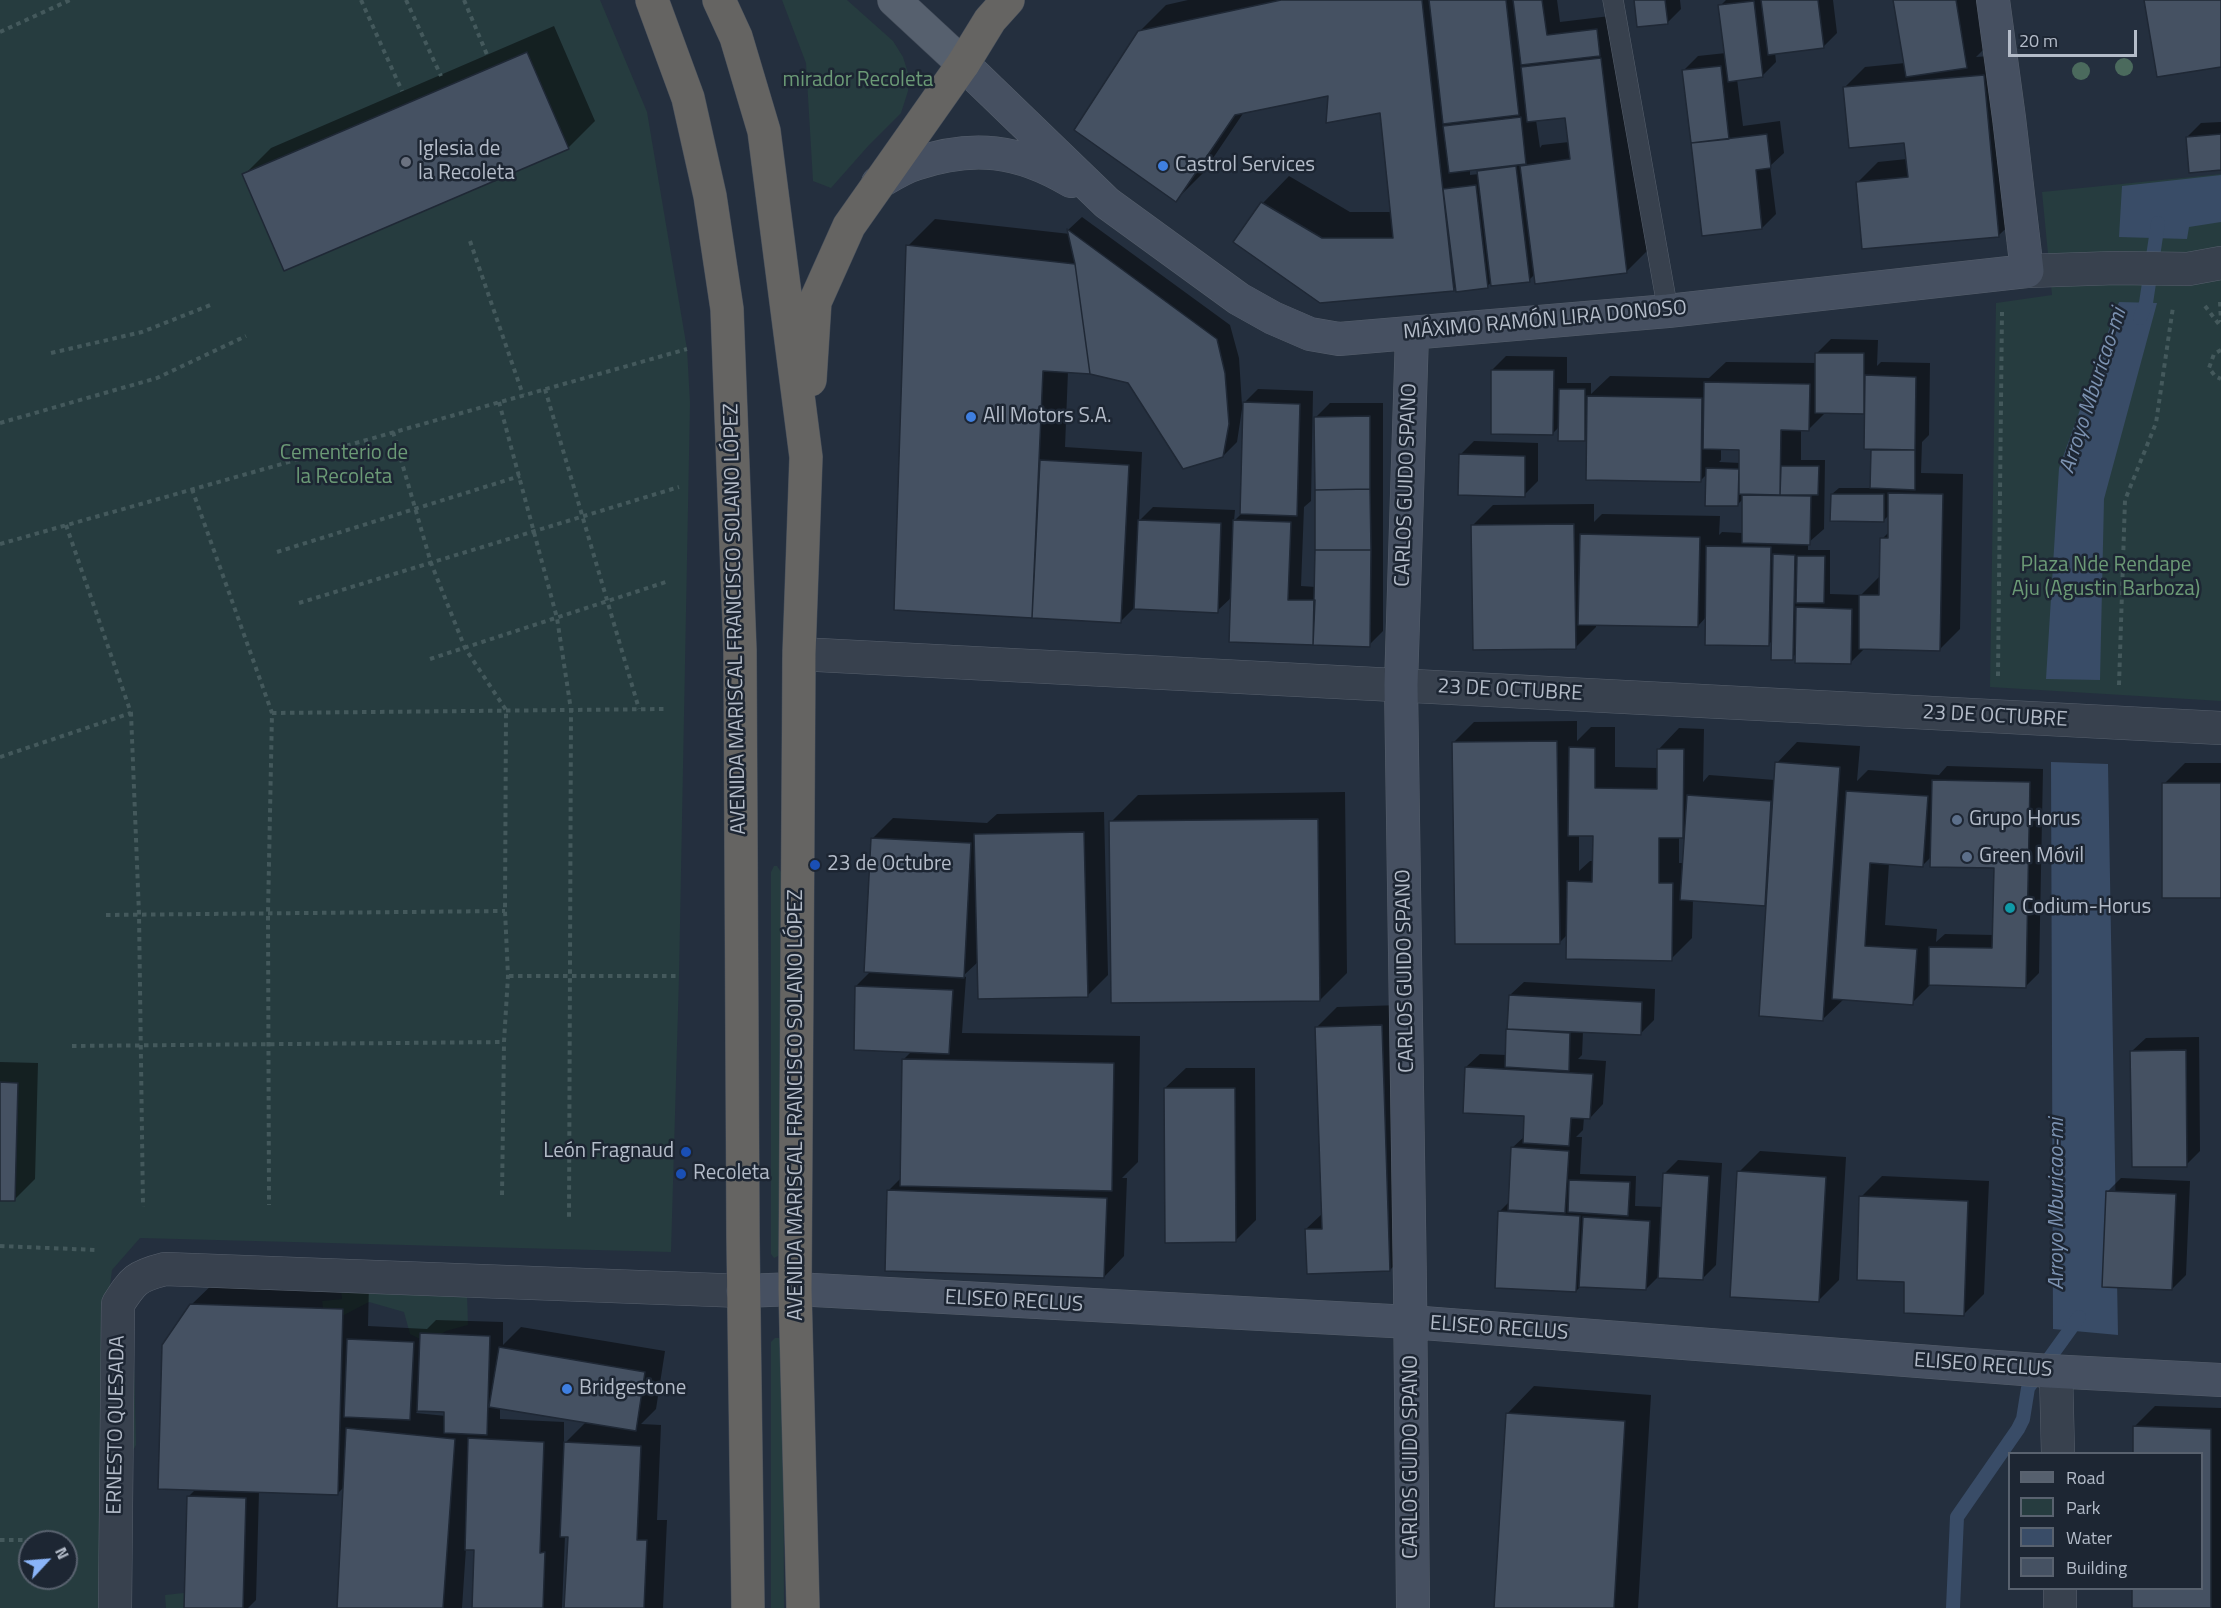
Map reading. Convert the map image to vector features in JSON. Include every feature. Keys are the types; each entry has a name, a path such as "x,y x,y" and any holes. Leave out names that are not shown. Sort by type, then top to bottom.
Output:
{"highway":[{"name":"AVENIDA MARISCAL FRANCISCO SOLANO LÓPEZ","path":"652,0 688,98 710,196 727,309 740,650 743,1291 748,1608"},
{"name":"AVENIDA MARISCAL FRANCISCO SOLANO LÓPEZ","path":"719,0 736,37 764,131 806,457 799,654 785,1290 803,1608"},
{"path":"806,457 815,302 849,226 963,64 990,20 1008,0"}],"main road":[{"path":"894,0 963,64"},
{"path":"1993,0 2027,271"},
{"name":"MÁXIMO RAMÓN LIRA DONOSO","path":"963,64 1107,203 1239,299 1273,318 1310,334 1340,339 1412,334 1668,311 2027,271"},
{"path":"878,183 913,165 955,153 998,152 1047,167 1107,203"},
{"name":"CARLOS GUIDO SPANO","path":"1412,334 1401,685 1413,1608"},
{"path":"743,1291 785,1290"},
{"name":"ELISEO RECLUS","path":"785,1290 1410,1322 2053,1372 2221,1380"}],"street":[{"name":"MÁXIMO RAMÓN LIRA DONOSO","path":"2027,271 2116,268 2181,283 2220,277"},
{"name":"23 DE OCTUBRE","path":"799,654 2221,728"},
{"name":"ERNESTO QUESADA","path":"115,1608 118,1304 128,1287 142,1274 165,1269 743,1291"},
{"path":"2053,1372 2058,1452"},
{"path":"2060,1590 2060,1608"}],"lane":[{"path":"1613,0 1668,311"}],"path":[{"path":"0,32 70,0"},
{"path":"361,0 402,91"},
{"path":"406,0 441,76"},
{"path":"464,0 488,57"},
{"path":"470,242 523,395"},
{"path":"2220,277 2221,322"},
{"path":"2119,689 2125,500 2157,423 2181,283"},
{"path":"2203,303 2221,327"},
{"path":"51,353 142,332 213,304"},
{"path":"1998,682 2002,305"},
{"path":"0,423 157,378 246,336"},
{"path":"0,544 687,349"},
{"path":"2221,350 2214,354 2209,368 2215,376 2221,379"},
{"path":"545,389 639,709"},
{"path":"499,402 557,618 570,710 569,1219"},
{"path":"393,432 431,563 465,648 506,710 505,910 508,976 504,1042 502,1197"},
{"path":"277,552 520,476"},
{"path":"299,603 679,487"},
{"path":"192,489 272,713 268,913 269,1205"},
{"path":"66,525 132,713 139,914 143,1207"},
{"path":"430,659 669,581"},
{"path":"272,713 666,709"},
{"path":"0,757 132,713"},
{"path":"106,915 505,910"},
{"path":"508,976 679,976"},
{"path":"72,1046 504,1042"},
{"path":"0,1246 96,1250"},
{"path":"0,1540 18,1540"}],"green space":[{"name":"Cementerio de la Recoleta","path":"0,0 600,0 647,112 687,349 690,403 679,976 671,1252 140,1238 112,1270 106,1319 134,1362 136,1445 109,1491 126,1608 0,1608"},
{"name":"mirador Recoleta","path":"782,0 847,0 893,41 903,57 908,73 908,91 901,113 831,188 813,181 806,63"},
{"name":"Plaza Nde Rendape Aju (Agustin Barboza)","path":"2221,174 2221,701 1990,687 1996,303 2052,295 2042,192"},
{"path":"774,866 777,866 781,872 782,1254 774,1258 771,1254 771,872"},
{"path":"339,1277 467,1294 468,1325 446,1331 428,1343 410,1334 404,1312 369,1302 325,1325 322,1301 342,1299"},
{"path":"775,1338 783,1342 784,1608 771,1608 771,1342"},
{"path":"211,1590 208,1608 166,1608 165,1595"}],"water":[{"path":"2221,175 2221,222 2189,227 2187,239 2119,237 2122,186"},
{"path":"2119,302 2157,303 2104,499 2100,680 2046,679 2059,468"},
{"path":"2051,762 2108,764 2118,1335 2053,1329"}],"building":[{"name":"Castrol Services","path":"1281,0 1422,0 1454,291 1320,303 1233,242 1261,202 1322,238 1393,238 1380,113 1326,123 1328,96 1235,115 1176,202 1074,130 1138,31"},
{"path":"1429,0 1506,0 1519,115 1443,124"},
{"path":"1513,0 1542,0 1547,35 1597,29 1600,56 1521,65"},
{"path":"1634,0 1665,0 1668,24 1637,27"},
{"path":"1761,0 1818,0 1824,48 1768,55"},
{"path":"1893,0 1956,0 1967,68 1906,77"},
{"path":"2144,0 2221,0 2221,67 2157,77"},
{"path":"1754,1 1763,77 1728,82 1718,5"},
{"name":"Iglesia de la Recoleta","path":"527,52 569,149 284,271 242,174"},
{"path":"1601,58 1627,273 1535,284 1520,166 1570,159 1565,118 1527,122 1521,67"},
{"path":"1721,66 1729,139 1691,143 1682,70"},
{"path":"1984,75 1999,237 1862,249 1856,182 1908,177 1904,143 1849,148 1843,87"},
{"path":"1521,117 1526,164 1449,173 1443,126"},
{"path":"1767,134 1771,168 1756,170 1762,229 1702,236 1691,143"},
{"path":"2221,134 2221,170 2189,173 2186,137"},
{"path":"1516,166 1530,282 1491,286 1477,171"},
{"path":"1476,185 1488,288 1456,292 1443,189"},
{"path":"1067,229 1217,339 1225,373 1229,424 1223,457 1183,469 1128,383 1090,374 1075,264"},
{"name":"All Motors S.A.","path":"906,245 1075,264 1090,374 1043,371 1032,618 894,610"},
{"path":"1815,353 1864,353 1864,414 1815,413"},
{"path":"1491,370 1554,370 1553,435 1491,434"},
{"path":"1865,375 1916,377 1915,450 1864,449"},
{"path":"1704,382 1810,384 1809,431 1781,430 1780,495 1739,494 1739,450 1703,449"},
{"path":"1559,389 1585,389 1585,441 1558,441"},
{"path":"1587,396 1702,398 1701,482 1586,480"},
{"path":"1243,402 1300,404 1297,516 1240,514"},
{"path":"1370,416 1370,489 1315,490 1314,417"},
{"path":"1871,450 1915,450 1915,490 1870,488"},
{"path":"1459,454 1525,456 1525,497 1458,495"},
{"path":"1040,460 1129,465 1121,623 1032,618"},
{"path":"1781,466 1819,466 1818,495 1780,495"},
{"path":"1706,468 1739,469 1738,506 1705,506"},
{"path":"1370,489 1371,550 1315,550 1315,490"},
{"path":"1888,493 1943,494 1940,651 1859,649 1859,595 1879,595 1880,538 1888,538"},
{"path":"1831,494 1884,494 1884,522 1830,521"},
{"path":"1742,495 1811,496 1810,545 1742,543"},
{"path":"1138,520 1221,523 1218,613 1134,609"},
{"path":"1233,520 1291,522 1288,600 1315,600 1313,645 1229,642"},
{"path":"1574,524 1576,649 1473,650 1471,525"},
{"path":"1580,534 1700,537 1698,627 1578,625"},
{"path":"1706,546 1771,547 1769,646 1705,645"},
{"path":"1315,550 1371,550 1370,647 1313,645"},
{"path":"1773,554 1795,555 1793,660 1771,660"},
{"path":"1797,556 1825,556 1824,603 1796,603"},
{"path":"1796,607 1852,609 1851,664 1795,663"},
{"path":"1557,741 1560,944 1455,944 1452,742"},
{"path":"1569,747 1595,748 1595,788 1657,789 1657,749 1684,749 1683,838 1659,838 1659,883 1673,883 1672,961 1566,959 1567,881 1592,882 1593,836 1568,836"},
{"path":"1775,762 1840,767 1823,1021 1759,1016"},
{"name":"Codium-Horus","path":"1932,780 2030,782 2026,988 1929,985 1929,947 1992,948 1994,868 1930,867"},
{"path":"2162,783 2221,783 2221,898 2162,898"},
{"path":"1846,791 1928,796 1923,867 1870,863 1865,946 1917,949 1913,1005 1832,999"},
{"path":"1687,795 1771,801 1765,906 1680,900"},
{"path":"1318,819 1320,1001 1111,1003 1109,821"},
{"path":"1084,832 1088,997 978,999 974,834"},
{"path":"871,838 971,843 964,978 864,972"},
{"path":"855,986 953,990 949,1054 854,1050"},
{"path":"1509,995 1642,1002 1641,1035 1507,1029"},
{"path":"1382,1025 1390,1271 1307,1274 1305,1229 1322,1229 1315,1027"},
{"path":"1506,1029 1570,1033 1569,1071 1505,1067"},
{"path":"2186,1050 2187,1167 2132,1167 2130,1051"},
{"path":"902,1059 1114,1063 1112,1191 900,1186"},
{"path":"1465,1067 1593,1074 1590,1119 1571,1118 1569,1146 1523,1143 1524,1116 1463,1113"},
{"path":"0,1082 18,1083 15,1201 0,1201"},
{"path":"1164,1088 1235,1088 1236,1242 1165,1243"},
{"path":"1511,1147 1569,1151 1565,1213 1508,1210"},
{"path":"1737,1171 1826,1177 1819,1302 1730,1297"},
{"path":"1663,1173 1709,1176 1703,1280 1658,1278"},
{"path":"1569,1180 1630,1182 1628,1216 1568,1212"},
{"path":"887,1190 1107,1198 1104,1278 885,1271"},
{"path":"2106,1191 2176,1194 2172,1290 2102,1287"},
{"path":"1859,1196 1968,1201 1964,1316 1904,1313 1904,1282 1857,1280"},
{"path":"1498,1211 1580,1216 1576,1292 1495,1288"},
{"path":"1583,1217 1650,1221 1646,1290 1579,1287"},
{"path":"190,1304 343,1309 338,1495 158,1489 162,1345"},
{"path":"420,1333 490,1336 487,1435 444,1433 444,1412 417,1411"},
{"path":"347,1339 414,1342 410,1420 344,1417"},
{"name":"Bridgestone","path":"499,1347 645,1372 636,1431 489,1407"},
{"path":"1506,1413 1625,1421 1614,1608 1494,1608"},
{"path":"2133,1426 2211,1429 2211,1608 2132,1608 2132,1590 2203,1590 2203,1452 2133,1452"},
{"path":"346,1428 455,1439 443,1608 337,1608"},
{"path":"468,1438 544,1442 540,1553 545,1552 543,1608 472,1608 474,1550 465,1550"},
{"path":"564,1442 641,1446 637,1540 647,1540 644,1608 564,1608 568,1537 560,1537"},
{"path":"187,1496 246,1498 243,1608 184,1608"}],"waterway":[{"name":"Arroyo Mburicao-mi","path":"2140,318 2146,303 2158,223"},
{"name":"Arroyo Mburicao-mi","path":"1953,1608 1957,1517 2018,1429 2023,1419 2028,1388 2079,1317"}],"place":[{"name":"Iglesia de la Recoleta","path":"406,162"},
{"name":"Castrol Services","path":"1163,166"},
{"name":"All Motors S.A.","path":"971,417"},
{"name":"Grupo Horus","path":"1957,820"},
{"name":"Green Móvil","path":"1967,857"},
{"name":"23 de Octubre","path":"815,865"},
{"name":"Codium-Horus","path":"2010,908"},
{"name":"León Fragnaud","path":"686,1152"},
{"name":"Recoleta","path":"681,1174"},
{"name":"Bridgestone","path":"567,1389"}]}
